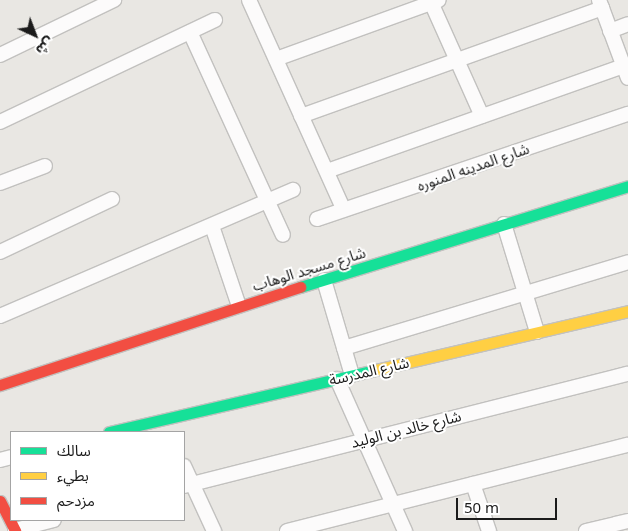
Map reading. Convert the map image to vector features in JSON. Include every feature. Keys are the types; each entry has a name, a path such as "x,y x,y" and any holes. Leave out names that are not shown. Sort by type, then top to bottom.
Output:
{"street":[{"path":"0,55 114,0"},
{"path":"250,0 344,210"},
{"path":"276,59 433,1 456,60 482,116"},
{"path":"301,116 456,60 600,4 626,72 482,116 327,171"},
{"path":"0,122 215,20"},
{"path":"610,31 628,24"},
{"path":"190,32 283,235"},
{"name":"شارع المدينه المنوره","path":"317,220 628,114"},
{"path":"0,183 45,166"},
{"name":"شارع مسجد الوهاب","path":"0,385 239,306 628,186"},
{"path":"0,316 293,190"},
{"path":"0,252 112,199"},
{"path":"504,224 537,332"},
{"path":"212,226 239,306"},
{"path":"344,348 628,262"},
{"path":"324,280 352,375"},
{"name":"شارع المدرسة","path":"113,431 628,311"},
{"name":"شارع خالد بن الوليد","path":"188,485 628,374"},
{"path":"337,379 405,531"},
{"path":"162,419 168,431"},
{"path":"287,531 628,445"},
{"path":"185,471 188,485 214,531"},
{"path":"473,484 489,531"},
{"path":"0,501 11,531"},
{"path":"0,525 11,531 50,521"},
{"path":"586,531 628,521"}],"traffic: fast":[{"path":"300,287 628,186"},
{"path":"113,431 375,370"}],"traffic: slow":[{"path":"375,370 628,311"}],"traffic: jam":[{"path":"0,385 300,287"},
{"path":"0,501 15,531"}]}
